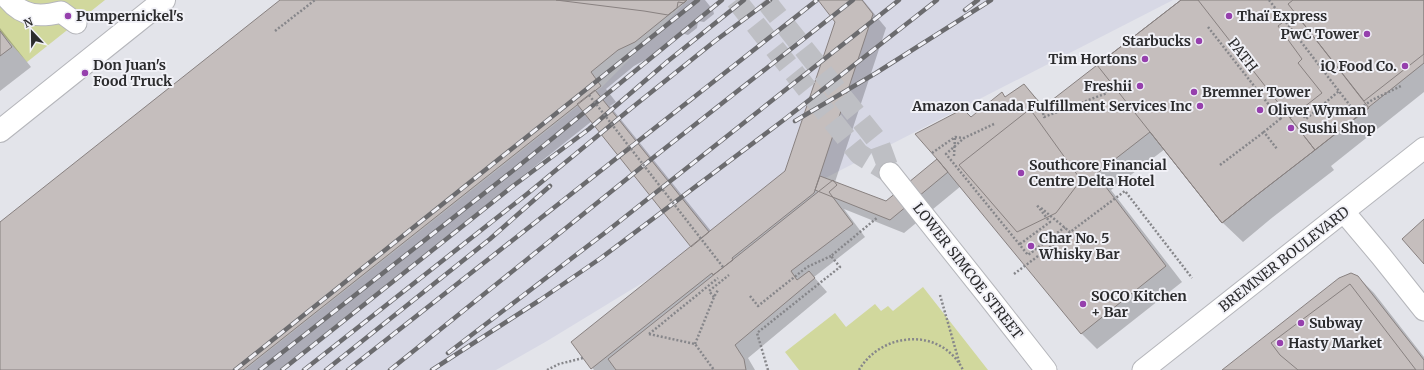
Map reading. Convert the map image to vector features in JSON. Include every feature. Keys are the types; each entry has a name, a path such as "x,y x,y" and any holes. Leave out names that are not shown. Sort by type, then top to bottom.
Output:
{"main road":[{"path":"0,131 164,0"}],"street":[{"path":"9,0 15,7 31,14 46,15 61,12 76,23"},
{"name":"BREMNER BOULEVARD","path":"1143,370 1424,148"},
{"name":"LOWER SIMCOE STREET","path":"890,173 1046,370"},
{"path":"1344,212 1424,310"}],"path":[{"path":"275,31 315,0"},
{"path":"1269,0 1355,112 1372,100 1401,86"},
{"name":"PATH","path":"1208,27 1280,119"},
{"path":"1043,113 1044,117 1107,93 1105,89"},
{"path":"1220,165 1296,107 1306,119 1339,91"},
{"path":"589,95 724,267"},
{"path":"994,124 964,138 946,154 1028,255 1065,227"},
{"path":"1264,132 1277,149"},
{"path":"932,153 955,137 964,138"},
{"path":"954,156 955,137"},
{"path":"1014,274 1125,191 1192,278"},
{"path":"1020,244 1050,222 1036,204 1070,232"},
{"path":"750,296 758,306 807,267 831,256 878,218"},
{"path":"768,370 757,333 840,267 831,256"},
{"path":"714,297 709,291 729,275"},
{"path":"714,370 695,344 649,334 718,278"},
{"path":"695,344 718,290"},
{"path":"940,295 960,365"},
{"path":"859,370 873,352 898,340 911,338 925,340 938,345 950,353 963,370"},
{"path":"547,370 559,364 583,358"}],"shaded area":[{"path":"688,0 1173,0 757,213 547,341 496,370 245,370 602,87"}],"green space":[{"path":"0,0 105,0 27,62 0,31"},
{"path":"923,287 988,370 799,370 785,352 835,313 846,327 875,304 881,311 888,306 893,311"}],"building":[{"path":"280,0 687,0 635,42 618,50 591,72 601,86 243,370 0,370 0,222"},
{"path":"556,0 687,0 684,3 678,2 677,8 668,15"},
{"path":"818,0 862,0 873,14 814,193 732,258 733,260 713,275 712,273 591,369 571,342 785,171 835,22"},
{"path":"1181,0 1424,0 1424,63 1222,223 1150,132 1096,174 1166,266 1081,334 915,134 963,109 971,117 1002,92 1005,97 1024,84 1043,107"},
{"name":"Bremner Tower","path":"1181,0 1198,0 1315,150 1222,223 1097,65"},
{"name":"PwC Tower","path":"1293,0 1424,0 1424,54 1364,101 1288,4"},
{"path":"1295,13 1369,108 1315,150 1290,118 1322,93 1298,63 1302,59 1278,26"},
{"path":"0,31 12,47 0,56"},
{"path":"595,90 709,232 691,247 577,104"},
{"name":"Southcore Financial Centre Delta Hotel","path":"1030,109 1081,180 1056,213 1017,232 959,165"},
{"path":"937,159 948,172 890,220 815,190 820,176 886,201"},
{"path":"833,180 837,185 829,192 853,224 791,271 797,280 809,271 815,278 735,345 744,359 746,370 616,370 608,359"},
{"path":"1424,219 1424,264 1402,239"},
{"path":"1351,273 1358,276 1424,360 1424,370 1222,370 1339,278"},
{"path":"1350,284 1416,370 1298,370 1280,355 1271,343"}],"tunnel":[{"path":"736,0 859,154 890,173"},
{"path":"765,0 879,143 890,173"}],"railway":[{"path":"235,370 698,0"},
{"path":"260,370 515,169 722,0"},
{"path":"282,370 513,186 589,129 668,61 744,0"},
{"path":"304,370 527,194 715,41 770,0"},
{"path":"348,370 817,0"},
{"path":"390,370 654,157 853,0"},
{"path":"448,353 606,232 899,0"},
{"path":"432,370 540,300 601,258 785,119 937,0"},
{"path":"965,10 978,0"},
{"path":"795,121 876,73 991,0"},
{"path":"326,370 490,239 550,186"}],"place":[{"name":"Pumpernickel's","path":"68,16"},
{"name":"Thaï Express","path":"1229,16"},
{"name":"PwC Tower","path":"1367,34"},
{"name":"Starbucks","path":"1199,41"},
{"name":"Tim Hortons","path":"1145,59"},
{"name":"iQ Food Co.","path":"1405,66"},
{"name":"Don Juan's Food Truck","path":"85,73"},
{"name":"Freshii","path":"1140,86"},
{"name":"Bremner Tower","path":"1194,92"},
{"name":"Amazon Canada Fulfillment Services Inc","path":"1200,106"},
{"name":"Oliver Wyman","path":"1260,110"},
{"name":"Sushi Shop","path":"1291,128"},
{"name":"Southcore Financial Centre Delta Hotel","path":"1021,173"},
{"name":"Char No. 5 Whisky Bar","path":"1031,246"},
{"name":"SOCO Kitchen + Bar","path":"1083,304"},
{"name":"Subway","path":"1301,323"},
{"name":"Hasty Market","path":"1280,343"}]}
